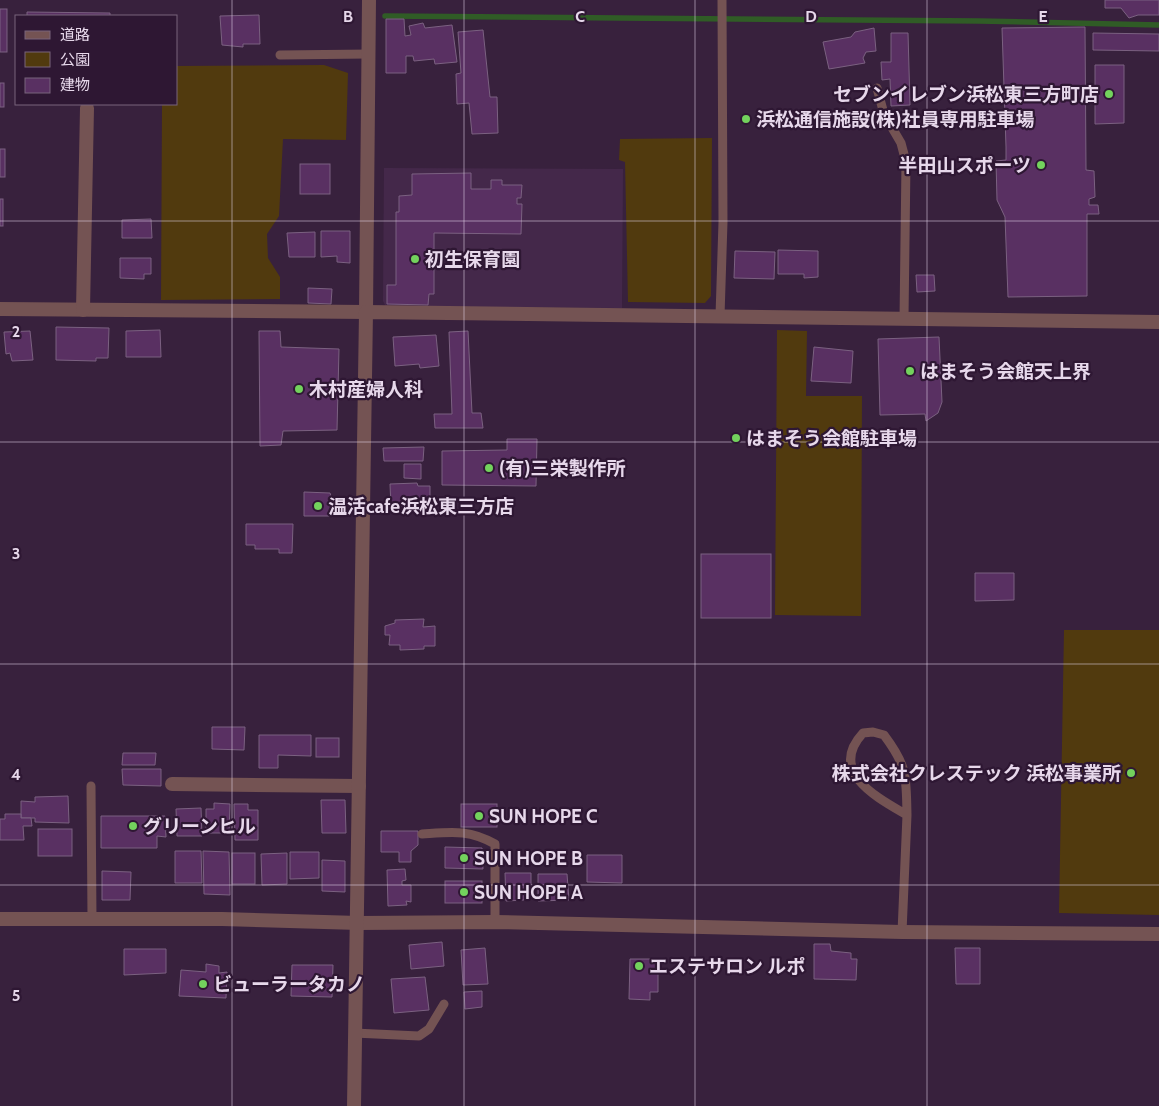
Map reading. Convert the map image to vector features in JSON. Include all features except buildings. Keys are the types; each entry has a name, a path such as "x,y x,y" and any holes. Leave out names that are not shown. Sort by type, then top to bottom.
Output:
{"street":[{"path":"354,1106 354,1033 359,923 369,0"},
{"path":"83,310 87,108"},
{"path":"0,309 1159,322"},
{"path":"172,784 360,786"},
{"path":"0,918 359,923 495,922 902,932 1159,934"}],"lane":[{"path":"720,316 723,222 722,0"},
{"path":"280,55 369,54"},
{"path":"877,88 884,114 901,143 906,162 904,319"},
{"path":"902,932 907,815 905,769 897,752 884,735 873,732 863,733 854,743 851,759 856,778 870,793 907,815"},
{"path":"92,786 92,919"},
{"path":"422,834 447,832 479,835 495,844 495,922"},
{"path":"354,1033 419,1036 429,1030 444,1004"}],"shaded area":[{"path":"384,168 623,169 622,308 386,307 383,301"}],"green space":[{"path":"324,65 348,73 346,140 283,139 279,216 267,234 268,258 280,277 280,299 161,300 162,105 178,105 178,66"},
{"path":"712,138 711,296 705,303 628,302 625,162 619,160 620,139"},
{"path":"777,330 807,331 806,396 862,396 861,616 775,615"},
{"path":"1064,630 1159,630 1159,915 1059,913"}],"waterway":[{"path":"385,16 979,21 1159,25"}],"place":[{"name":"セブンイレブン浜松東三方町店","path":"1109,94"},
{"name":"浜松通信施設(株)社員専用駐車場","path":"746,119"},
{"name":"半田山スポーツ","path":"1041,165"},
{"name":"初生保育園","path":"415,259"},
{"name":"はまそう会館天上界","path":"910,371"},
{"name":"木村産婦人科","path":"299,389"},
{"name":"はまそう会館駐車場","path":"736,438"},
{"name":"(有)三栄製作所","path":"489,468"},
{"name":"温活cafe浜松東三方店","path":"318,506"},
{"name":"株式会社クレステック 浜松事業所","path":"1131,773"},
{"name":"SUN HOPE C","path":"479,816"},
{"name":"グリーンヒル","path":"133,826"},
{"name":"SUN HOPE B","path":"464,858"},
{"name":"SUN HOPE A","path":"464,892"},
{"name":"エステサロン ルポ","path":"639,966"},
{"name":"ビューラータカノ","path":"203,984"}]}
